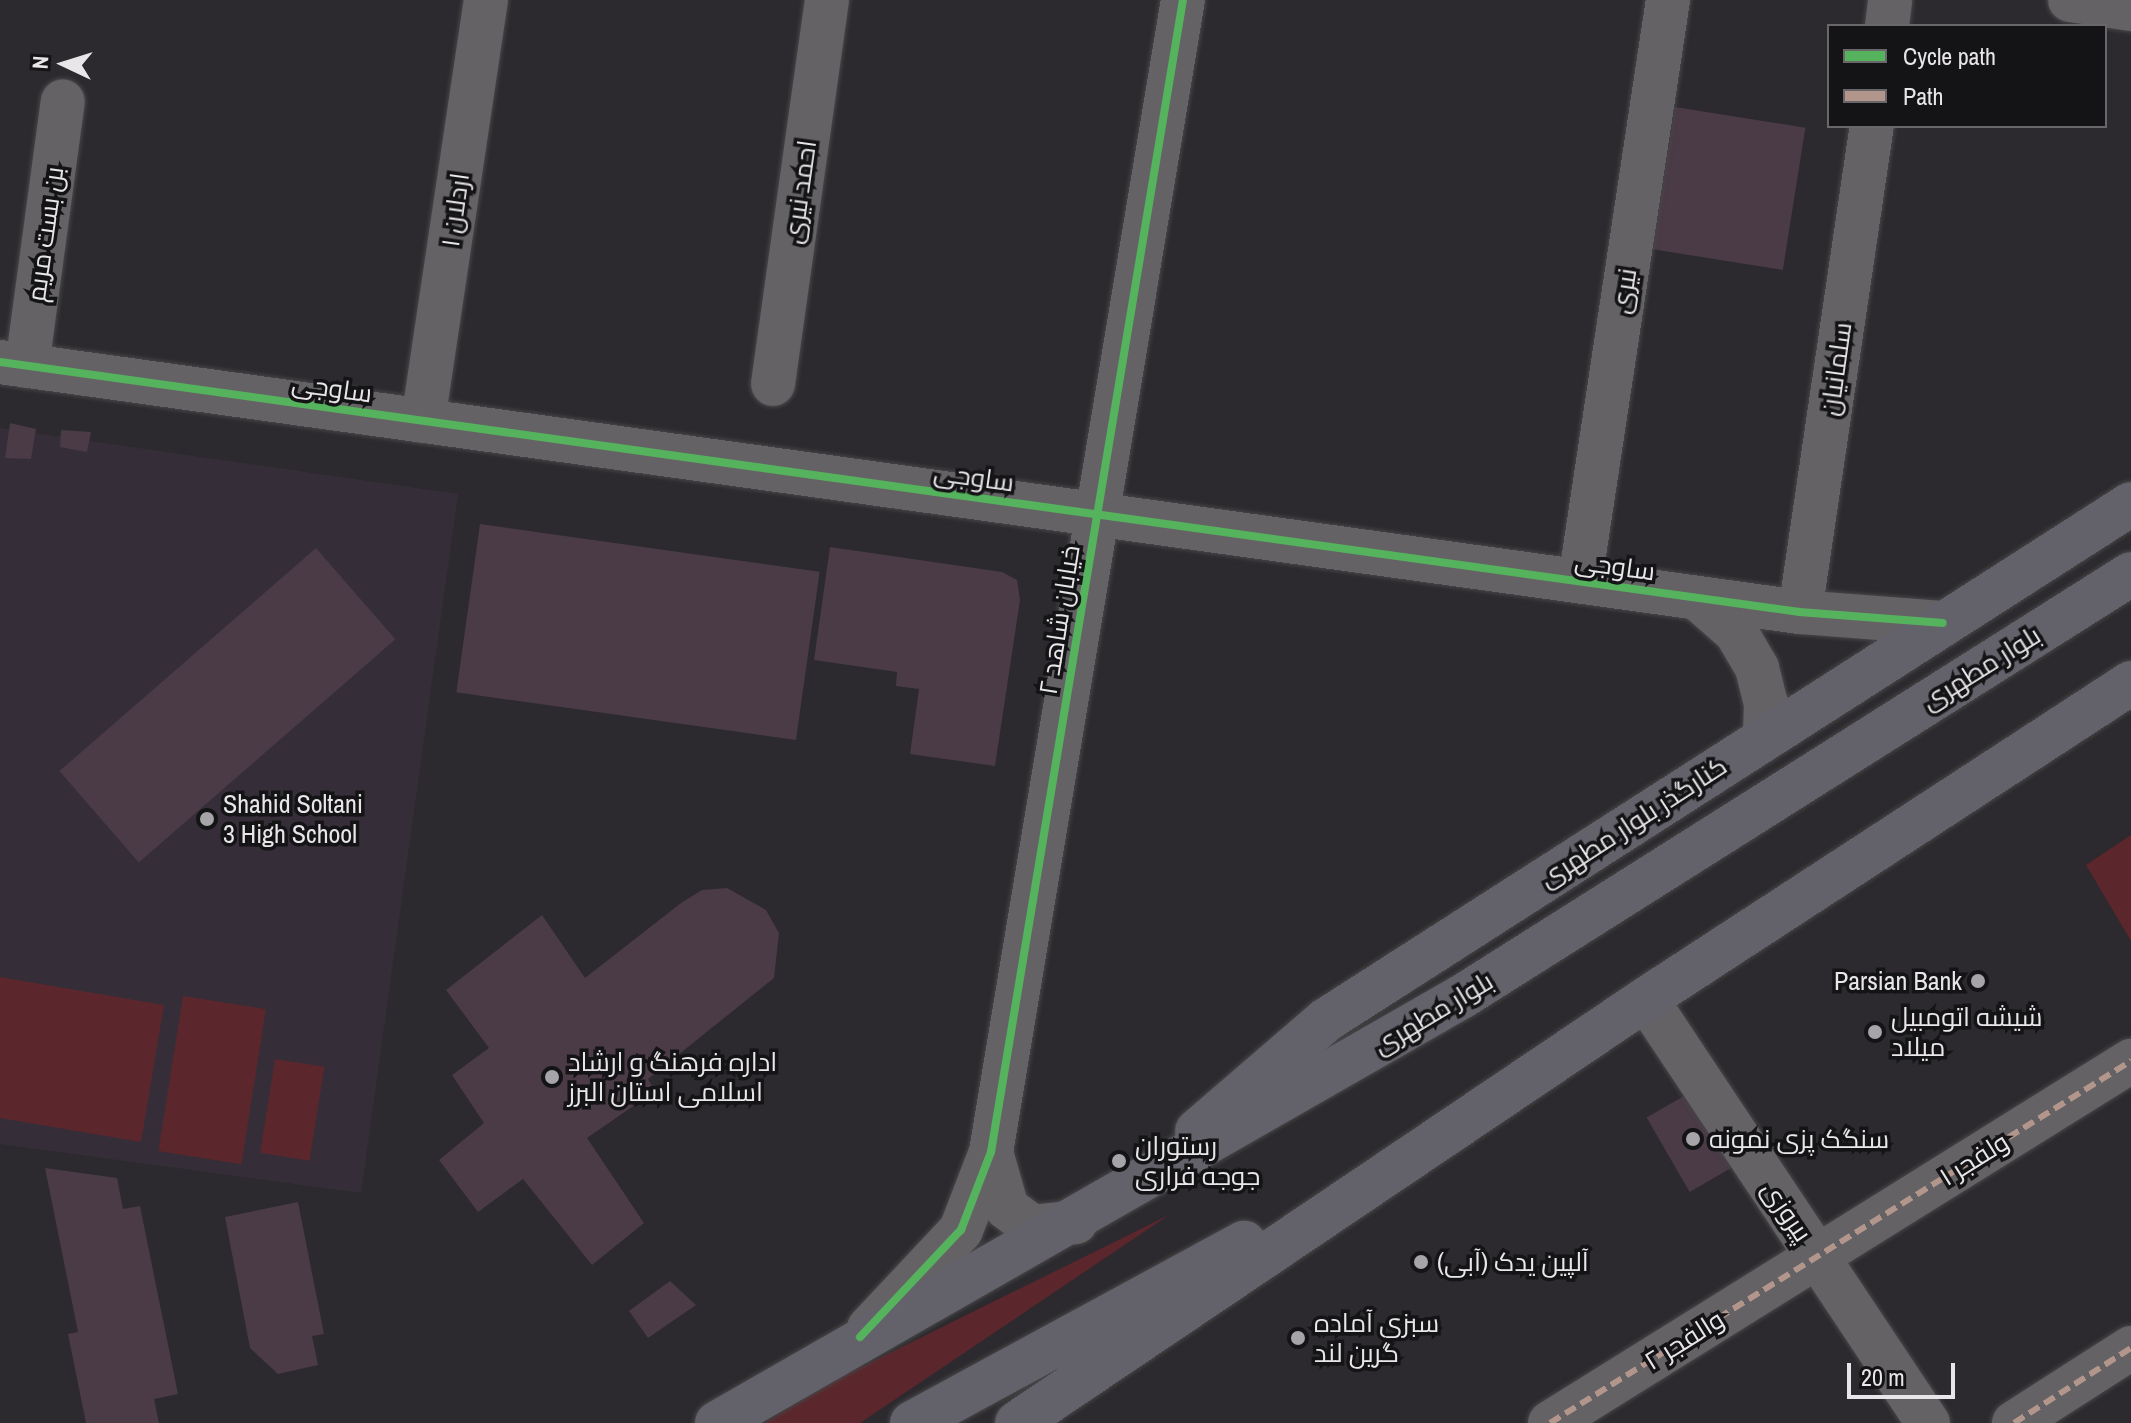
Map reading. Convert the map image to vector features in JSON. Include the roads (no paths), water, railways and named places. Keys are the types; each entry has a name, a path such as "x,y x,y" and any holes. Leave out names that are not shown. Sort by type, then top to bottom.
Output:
{"main road":[{"name":"کنارگذر بلوار مطهری","path":"1160,1171 1223,1103 1326,1020 2131,504"},
{"name":"بلوار مطهری","path":"717,1423 860,1337 1076,1222 1463,996 2131,574"},
{"path":"1017,1423 1646,999 2131,683"},
{"path":"912,1423 1155,1287 1392,1169"},
{"path":"748,1423 798,1376"}],"street":[{"name":"اردلان ۱","path":"423,421 486,0"},
{"name":"احمد نیری","path":"773,384 827,0"},
{"name":"خیابان شاهد ۲","path":"991,1152 1183,0"},
{"name":"نیری","path":"1580,581 1668,0"},
{"path":"1887,24 1890,0"},
{"path":"2070,0 2131,9"},
{"name":"بن بست مریم","path":"14,364 63,101"},
{"name":"سلمانیان","path":"1800,612 1872,128"},
{"name":"ساوجی","path":"14,364 1800,612 1943,623"},
{"path":"1697,598 1736,632 1757,668 1765,737"},
{"name":"پیروزی","path":"1646,999 1928,1423"},
{"name":"ولفجر ۱","path":"1817,1257 2131,1061"},
{"path":"991,1152 1007,1208 1032,1227 1076,1222"},
{"path":"860,1337 961,1230 991,1152"},
{"name":"والفجر ۲","path":"1550,1423 1817,1257"},
{"path":"2014,1423 2131,1348"}],"place":[{"name":"Shahid Soltani 3 High School","path":"207,819"},
{"name":"Parsian Bank","path":"1978,981"},
{"name":"شیشه اتومبیل میلاد","path":"1875,1032"},
{"name":"اداره فرهنگ و ارشاد اسلامی استان البرز","path":"552,1077"},
{"name":"سنگک پزی نمونه","path":"1693,1139"},
{"name":"رستوران جوجه فراری","path":"1119,1161"},
{"name":"آلپین یدک (آبی)","path":"1421,1262"},
{"name":"سبزی آماده گرین لند","path":"1298,1338"}]}
